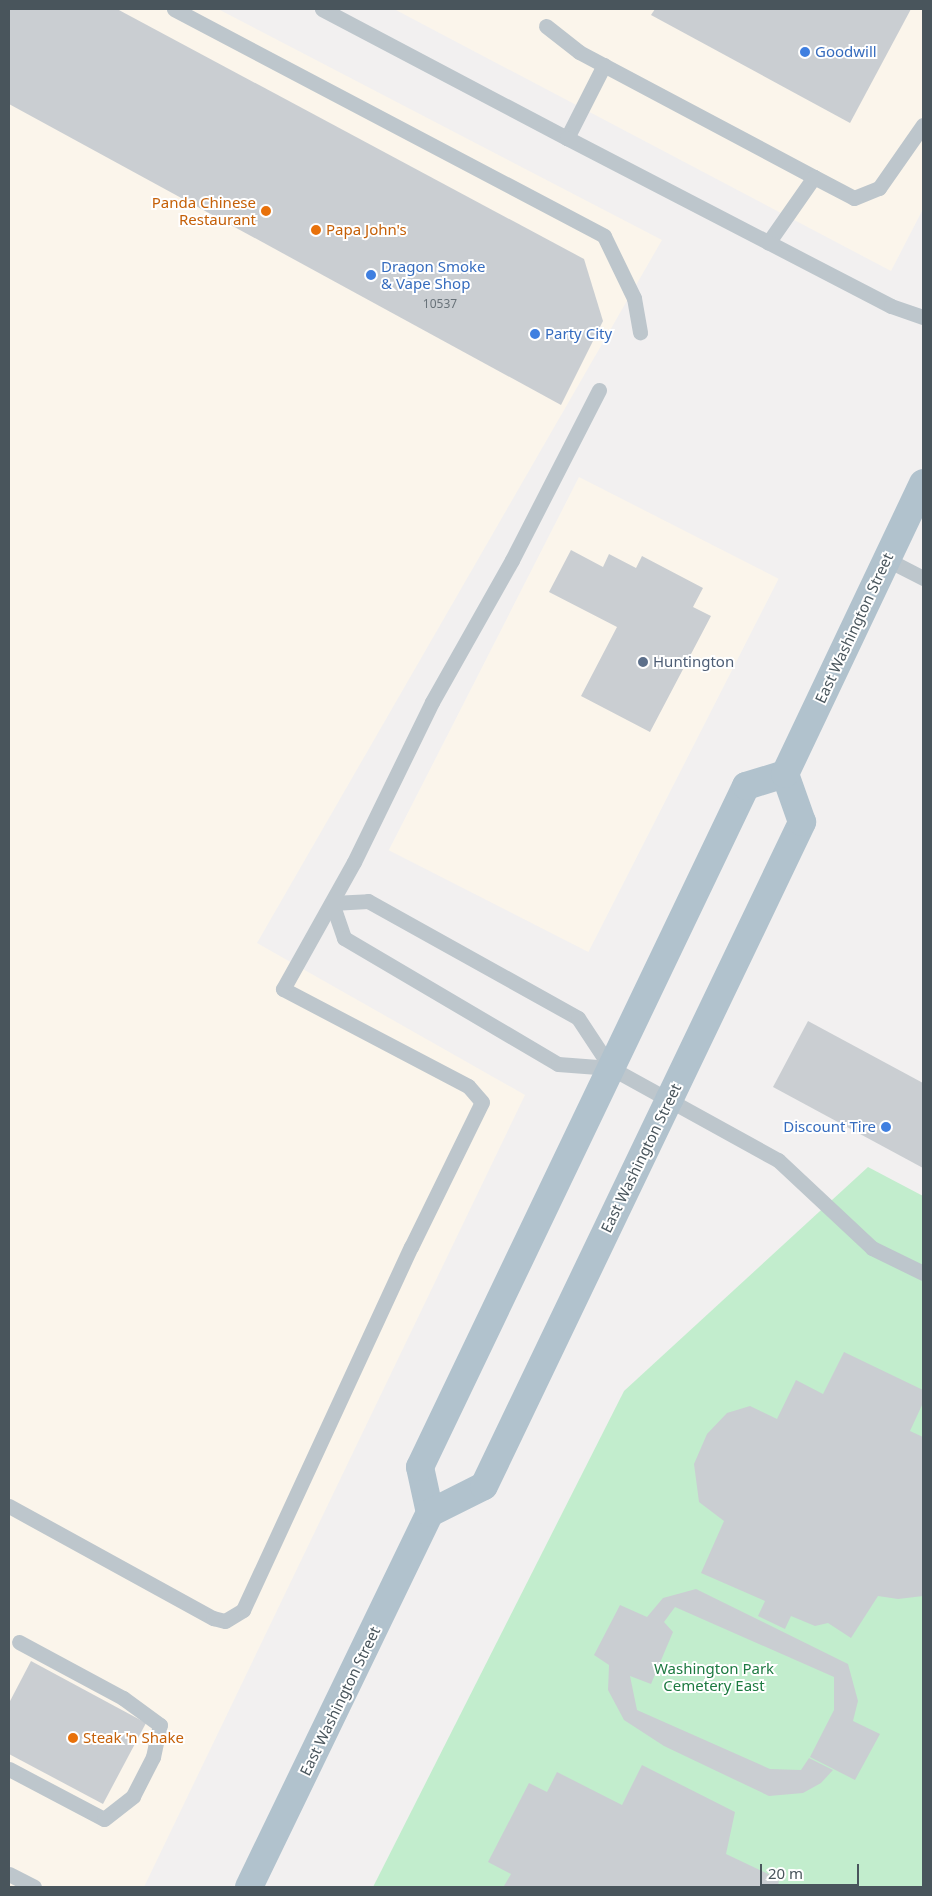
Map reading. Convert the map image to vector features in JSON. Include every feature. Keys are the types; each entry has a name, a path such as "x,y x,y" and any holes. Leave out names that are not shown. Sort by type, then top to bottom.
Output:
{"main road":[{"name":"East Washington Street","path":"249,1887 430,1513 484,1486 802,822 785,774 923,483"},
{"path":"430,1513 420,1467 746,786 785,774"}],"lane":[{"path":"174,9 604,236 634,298 640,332"},
{"path":"322,9 768,243 891,306 923,317"},
{"path":"546,26 580,52 854,198 879,188 923,125"},
{"path":"567,138 604,65"},
{"path":"768,243 814,177"},
{"path":"9,1506 213,1618 225,1621 243,1610 482,1102 468,1086 284,989 332,903 446,676 512,560 599,390"},
{"path":"886,559 923,578"},
{"path":"332,903 368,901 578,1018 611,1068"},
{"path":"332,903 344,938 558,1064 611,1068 670,1098 778,1160 872,1248 923,1273"},
{"path":"9,1769 104,1819 133,1796 153,1757 160,1725 123,1698 18,1642"},
{"path":"9,1874 34,1887"}],"shaded area":[{"path":"9,9 218,9 662,240 257,943 525,1095 144,1887 9,1887"},
{"path":"394,9 923,9 923,209 891,271"},
{"path":"579,477 779,579 588,952 389,850"}],"green space":[{"name":"Washington Park Cemetery East","path":"868,1167 923,1196 923,1887 373,1887 624,1391"}],"building":[{"path":"9,9 117,9 584,259 603,321 561,405 9,104"},
{"path":"655,9 911,9 850,123 651,15"},
{"name":"Huntington","path":"571,550 603,567 609,554 636,568 642,556 703,588 693,607 711,616 650,732 581,696 617,627 549,592"},
{"name":"Discount Tire","path":"808,1021 923,1083 923,1168 773,1087"},
{"path":"844,1352 923,1390 923,1403 910,1431 923,1437 923,1596 898,1599 878,1596 851,1638 828,1623 815,1626 791,1616 785,1629 758,1616 765,1601 701,1573 724,1521 699,1502 694,1464 707,1434 727,1413 750,1406 777,1419 796,1380 823,1394"},
{"path":"696,1589 848,1664 858,1701 853,1721 880,1734 855,1780 810,1757 834,1710 834,1677 675,1607 664,1622 673,1632 651,1684 630,1676 637,1710 770,1769 801,1770 809,1758 833,1770 821,1783 803,1793 769,1796 664,1746 624,1720 608,1690 609,1665 594,1655 620,1605 647,1617 663,1598"},
{"name":"Steak 'n Shake","path":"31,1661 146,1723 103,1804 9,1754 9,1703"},
{"path":"642,1765 735,1812 726,1854 779,1879 778,1887 504,1886 511,1874 488,1862 529,1783 547,1792 557,1772 622,1805"}],"place":[{"name":"Goodwill","path":"805,52"},
{"name":"Panda Chinese Restaurant","path":"266,211"},
{"name":"Papa John's","path":"316,230"},
{"name":"Dragon Smoke & Vape Shop","path":"371,275"},
{"name":"Party City","path":"535,334"},
{"name":"Huntington","path":"643,662"},
{"name":"Discount Tire","path":"886,1127"},
{"name":"Steak 'n Shake","path":"73,1738"}]}
